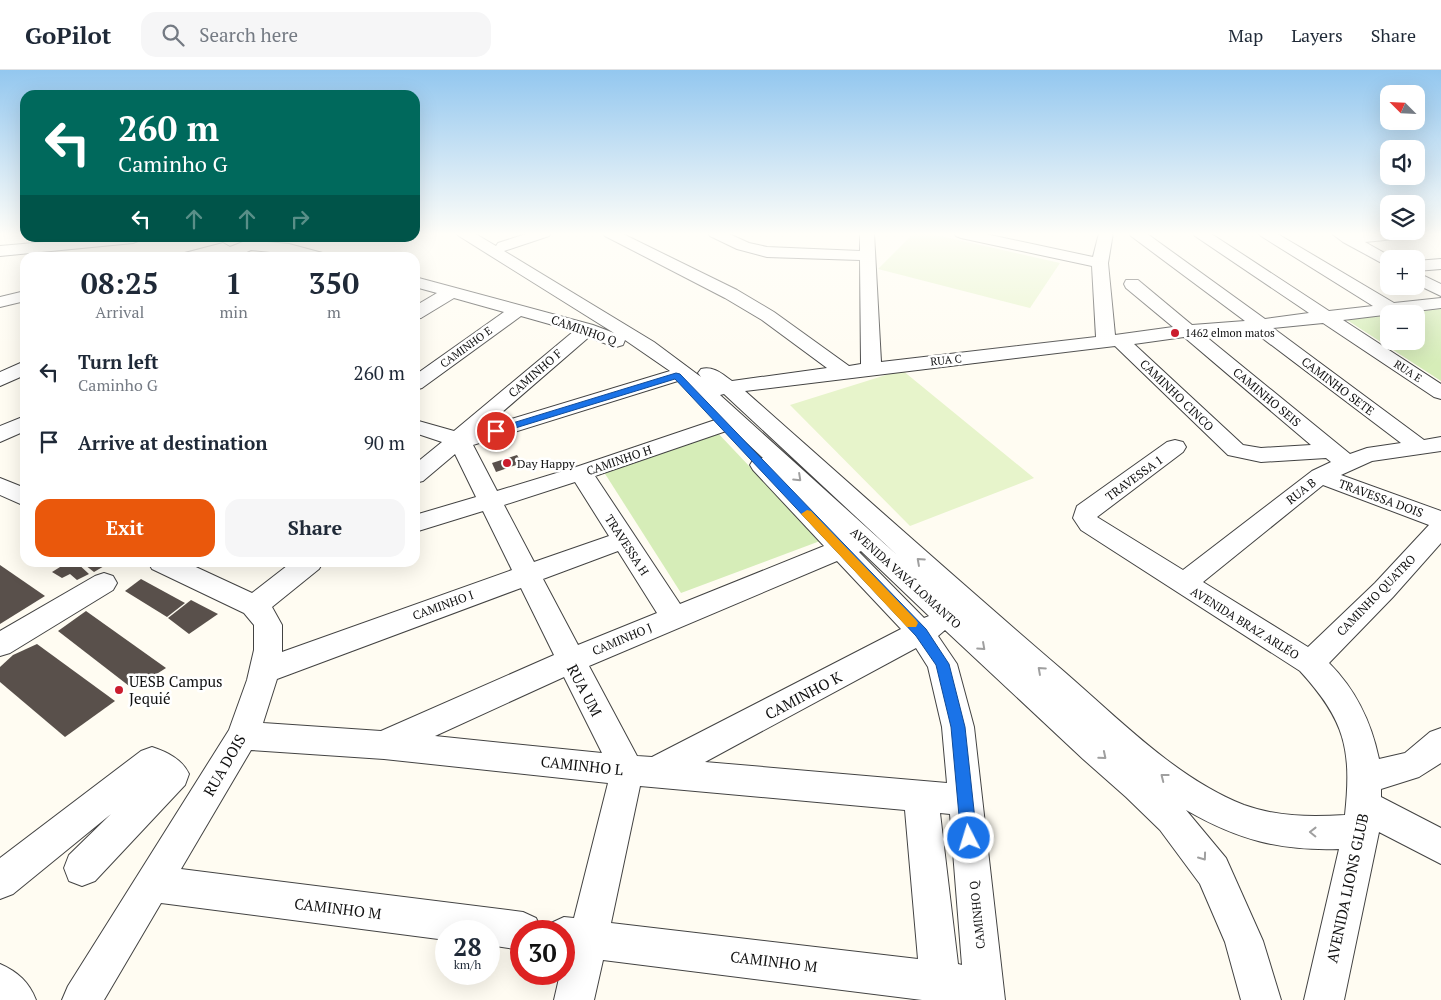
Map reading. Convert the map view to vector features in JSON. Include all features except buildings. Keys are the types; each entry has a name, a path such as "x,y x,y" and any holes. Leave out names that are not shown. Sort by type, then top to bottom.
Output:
{"street":[{"name":"AVENIDA VAVÁ LOMANTO","path":"534,276 647,346 681,374 716,389 730,422 852,545 958,610 1164,778 1191,796 1243,820 1276,830 1313,833 1364,804 1392,772 1422,761 1441,743"},
{"name":"AVENIDA VAVÁ LOMANTO","path":"554,276 683,354 716,389 958,610 1094,749 1138,786 1172,819 1212,871 1229,905 1244,941 1262,1000"},
{"path":"696,276 768,316 845,372"},
{"path":"869,276 871,369"},
{"path":"1102,276 1112,341"},
{"name":"CAMINHO SETE","path":"1195,276 1430,446"},
{"name":"RUA E","path":"1265,276 1441,393"},
{"path":"1337,276 1384,305"},
{"path":"1425,282 1441,291"},
{"name":"CAMINHO Q","path":"420,283 587,329 625,345 681,374 730,422"},
{"name":"CAMINHO SEIS","path":"1132,284 1339,457"},
{"path":"420,311 451,292"},
{"path":"0,302 20,297"},
{"name":"RUA C","path":"1420,305 1441,302"},
{"name":"CAMINHO E","path":"420,380 518,310"},
{"name":"RUA C","path":"716,389 1187,331 1380,310"},
{"name":"CAMINHO F","path":"420,472 459,441 587,329"},
{"name":"CAMINHO CINCO","path":"1112,341 1236,450 1261,454 1339,457"},
{"path":"0,360 20,352"},
{"path":"0,380 20,370"},
{"path":"420,428 459,441 681,374"},
{"name":"CAMINHO H","path":"420,522 581,473 730,422"},
{"path":"0,435 20,425"},
{"name":"RUA UM","path":"459,441 528,573 570,661 642,771"},
{"name":"RUA B","path":"1183,584 1320,476 1339,457 1430,446"},
{"name":"TRAVESSA 1","path":"1092,509 1176,448"},
{"name":"TRAVESSA H","path":"581,473 674,617"},
{"name":"TRAVESSA DOIS","path":"1320,476 1441,520"},
{"name":"AVENIDA BRAZ ARLÉO","path":"1092,509 1084,515 1090,524 1310,663 1333,684 1349,710 1360,742 1364,804"},
{"name":"CAMINHO QUATRO","path":"1310,663 1384,590 1441,527"},
{"name":"CAMINHO I","path":"264,671 528,573 623,540"},
{"name":"CAMINHO Q","path":"852,545 921,633 942,664 958,727 985,993"},
{"name":"CAMINHO J","path":"384,745 570,661 852,545"},
{"path":"173,567 254,606 304,567"},
{"path":"0,645 104,583"},
{"name":"RUA DOIS","path":"82,1000 243,736 264,671 268,627 266,620 254,606"},
{"name":"CAMINHO K","path":"642,771 921,633 958,610"},
{"name":"CAMINHO L","path":"243,736 384,745 642,771 966,800"},
{"path":"0,881 152,761 173,774 82,868"},
{"path":"574,1000 576,938 642,771"},
{"path":"921,797 941,990"},
{"path":"1364,804 1441,847"},
{"name":"AVENIDA LIONS GLUB","path":"1324,1000 1364,804"},
{"name":"CAMINHO M","path":"154,884 510,929"},
{"name":"CAMINHO M","path":"576,938 941,990 985,993"}],"green space":[{"path":"907,276 1051,276 1030,308"},
{"path":"1441,309 1441,381 1393,350 1425,350 1425,311"},
{"path":"1380,316 1380,341 1347,320"},
{"path":"902,370 1034,478 910,526 790,405"},
{"path":"715,430 820,541 681,593 602,469"}],"slow traffic":[{"path":"807,514 912,623"}],"place":[{"name":"1462 elmon matos","path":"1175,333"},
{"name":"Day Happy","path":"507,463"},
{"name":"UESB Campus Jequié","path":"119,690"}],"route":[{"path":"496,431 676,376 724,424 841,551 921,633 942,664 958,727 969,838"}]}
